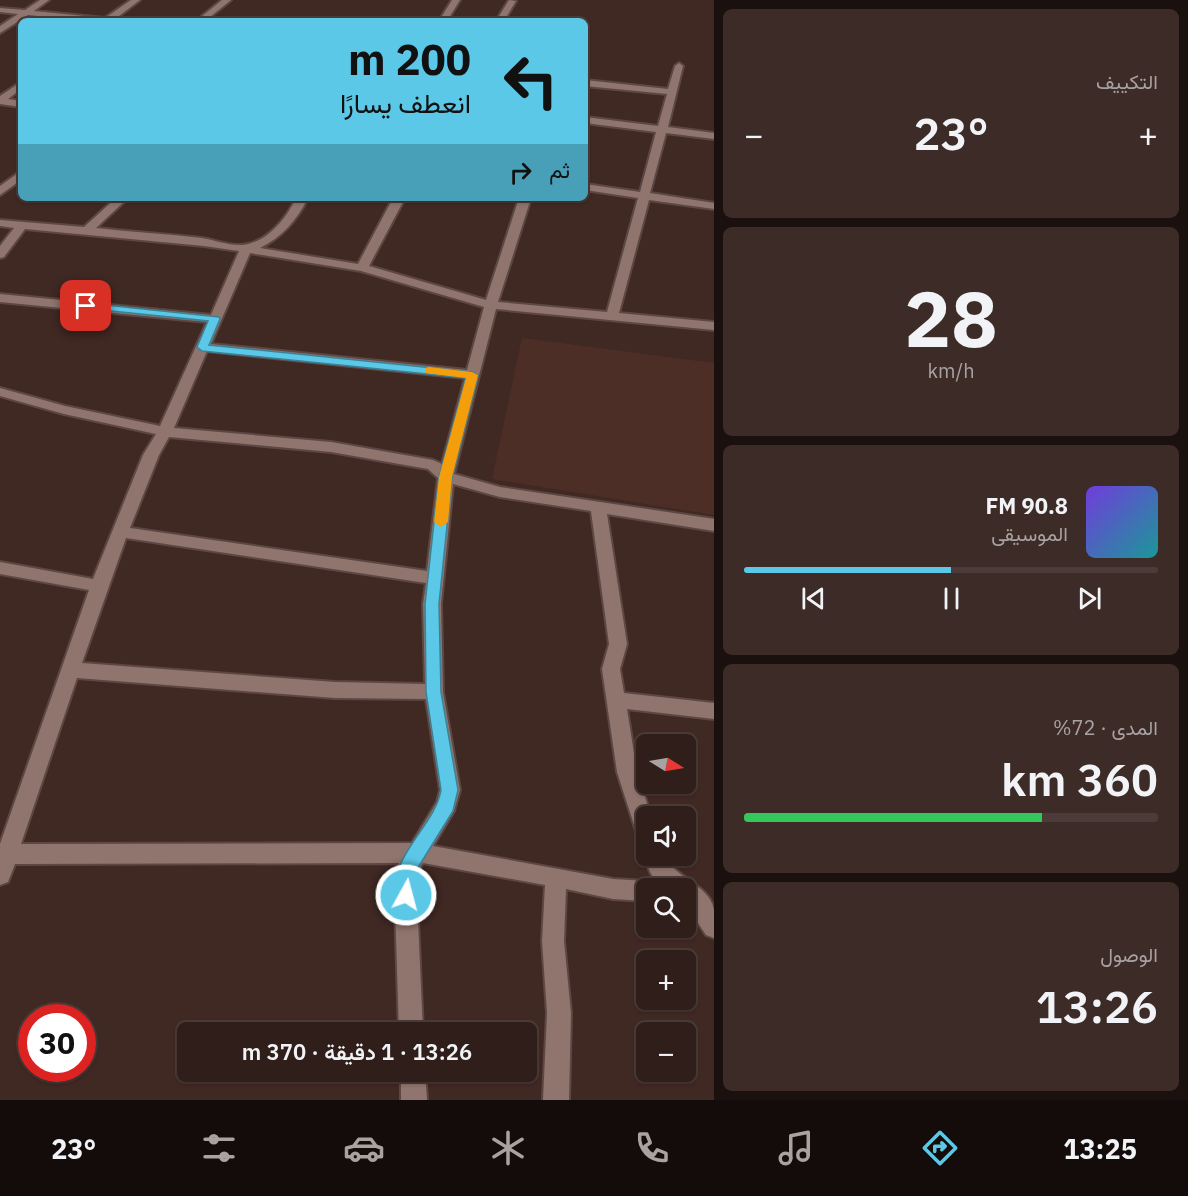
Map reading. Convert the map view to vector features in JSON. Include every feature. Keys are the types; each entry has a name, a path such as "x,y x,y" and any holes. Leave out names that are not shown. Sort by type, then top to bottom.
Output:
{"street":[{"path":"0,30 45,0"},
{"path":"110,18 136,0"},
{"path":"205,18 227,0"},
{"path":"444,18 456,0"},
{"path":"502,18 512,1"},
{"path":"0,10 76,18"},
{"path":"612,317 679,66"},
{"path":"588,83 672,92"},
{"path":"0,101 18,87"},
{"path":"0,101 18,104"},
{"path":"588,120 714,136"},
{"path":"0,179 17,178"},
{"path":"0,192 17,178"},
{"path":"588,187 714,206"},
{"path":"87,231 120,201"},
{"path":"246,249 264,244 292,216 300,201"},
{"path":"362,268 397,201"},
{"path":"411,1022 405,873 447,805 450,790 434,692 432,604 446,477 491,305 524,201"},
{"path":"0,223 204,242 362,268 491,305 714,326"},
{"path":"0,254 22,225"},
{"path":"0,875 99,586 151,455 165,432 246,249"},
{"path":"0,298 215,319"},
{"path":"202,347 472,375"},
{"path":"0,392 64,410 165,432 331,447 433,465 446,477 500,492 714,525"},
{"path":"598,507 618,644 611,669 627,772 638,806"},
{"path":"121,532 435,578"},
{"path":"0,568 99,586"},
{"path":"70,670 335,690 434,692"},
{"path":"616,700 714,711"},
{"path":"7,854 419,853 613,889 636,890"},
{"path":"658,866 670,878"},
{"path":"556,877 554,941 559,1013 556,1100"},
{"path":"696,900 714,927"},
{"path":"413,1082 414,1100"}],"shaded area":[{"path":"522,338 714,363 714,515 492,479"}],"slow traffic":[{"path":"429,371 472,375 446,477 441,522"}],"route":[{"path":"86,306 215,319 202,347 472,375 446,477 432,604 434,692 450,790 447,805 405,873 406,895"}]}
